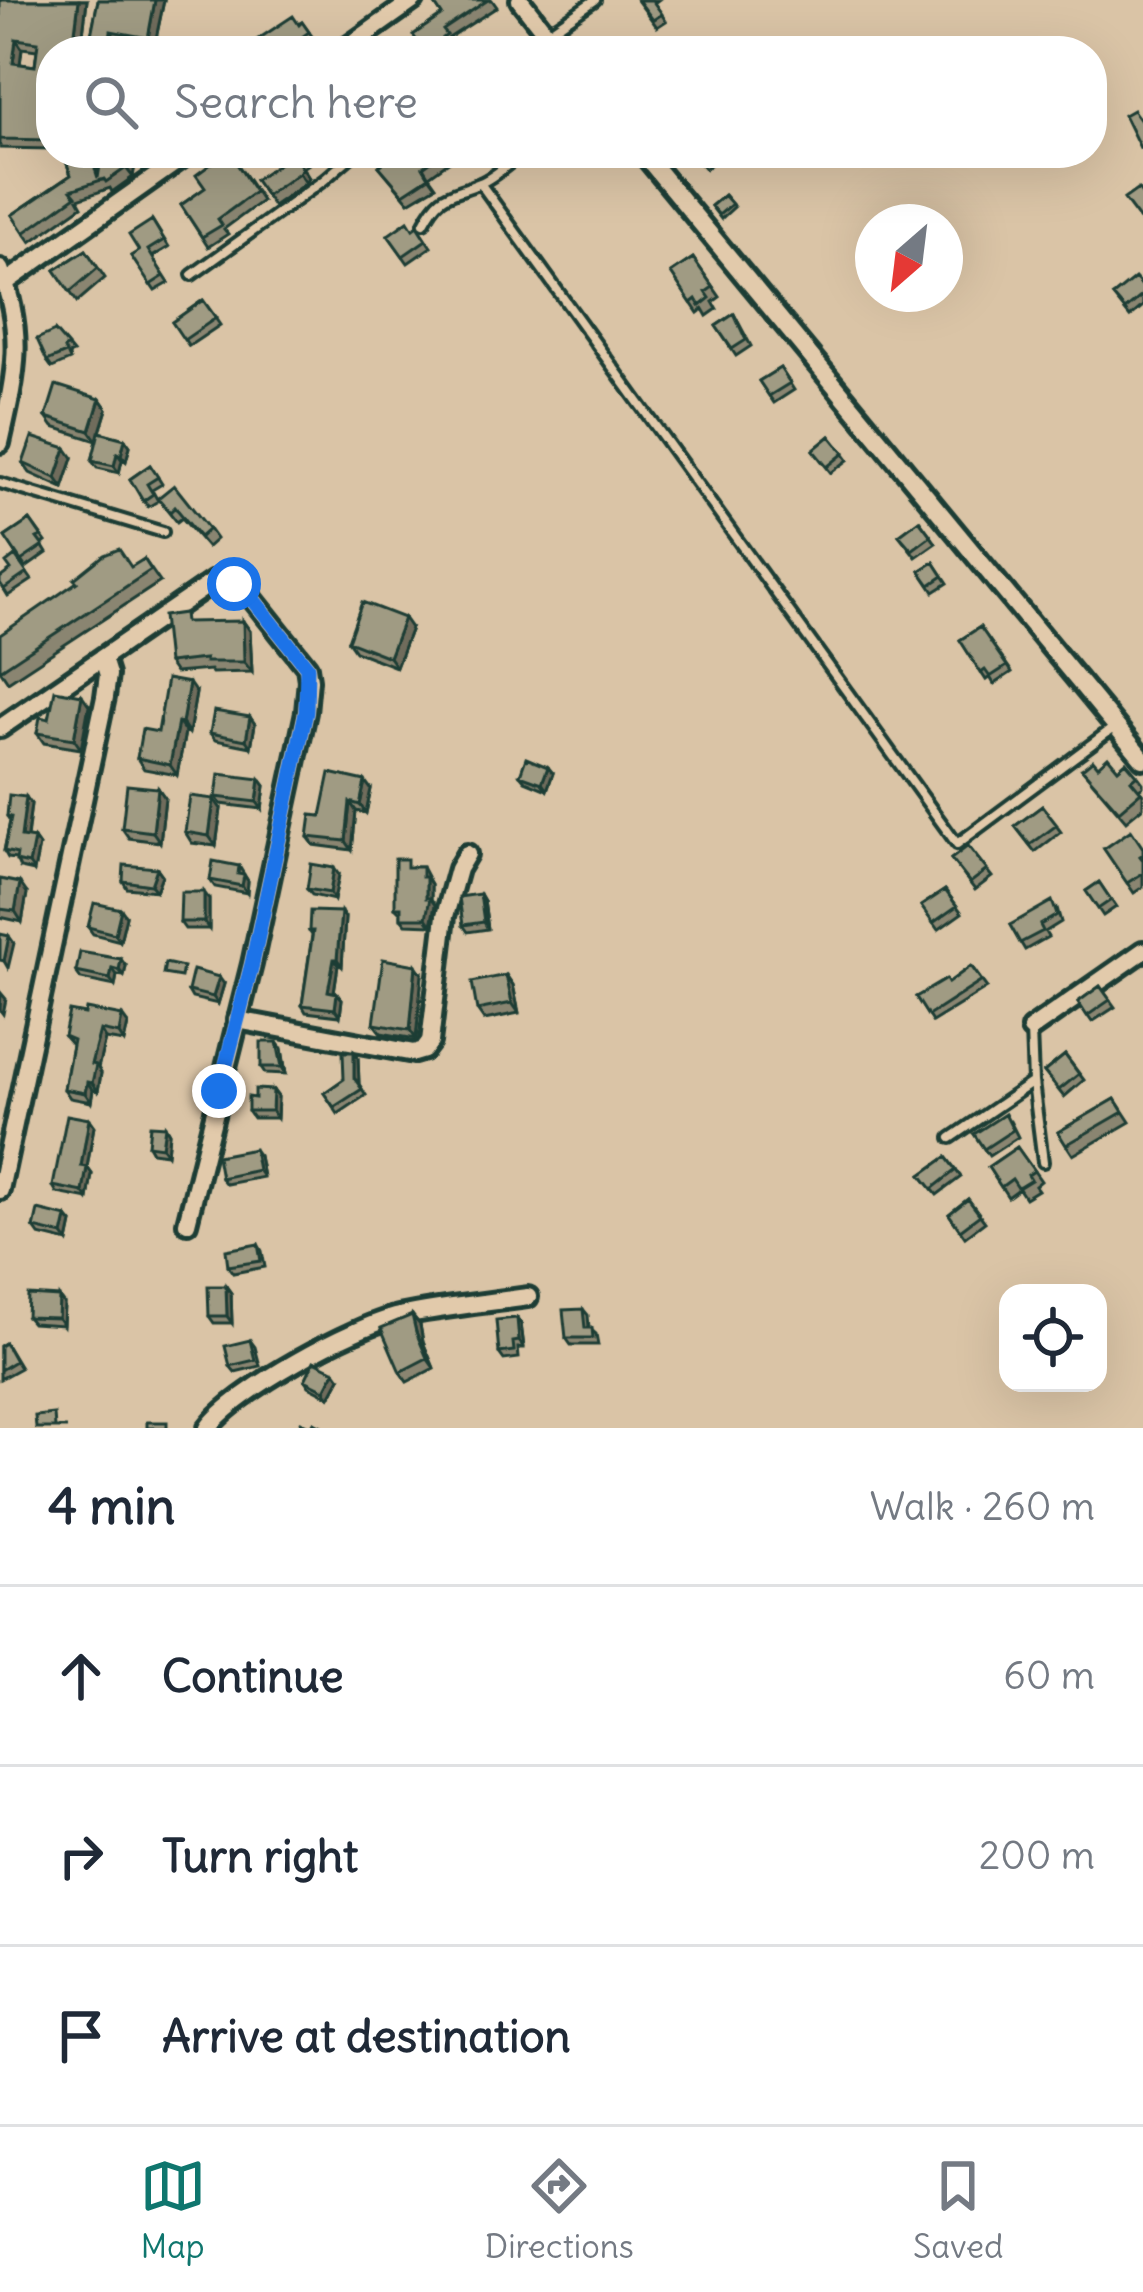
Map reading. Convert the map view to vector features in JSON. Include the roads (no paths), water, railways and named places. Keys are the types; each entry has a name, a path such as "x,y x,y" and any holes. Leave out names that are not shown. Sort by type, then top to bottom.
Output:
{"street":[{"path":"366,36 414,0"},
{"path":"520,0 549,36"},
{"path":"0,442 18,363 18,329 3,276 166,168"},
{"path":"655,168 1143,759"},
{"path":"0,728 214,581 234,584 252,598 307,667 306,712 187,1222"},
{"path":"0,1190 106,697 104,658"},
{"path":"237,1020 414,1053 424,1050 433,1022 445,916 466,854"},
{"path":"1031,1029 1143,951"},
{"path":"208,1428 226,1408 274,1376 394,1317 528,1298"}],"lane":[{"path":"547,33 596,0"},
{"path":"193,275 338,168"},
{"path":"424,223 433,205 447,194 480,184 502,168"},
{"path":"480,184 957,844 1117,725"},
{"path":"0,483 163,532"},
{"path":"1031,1029 1043,1162"},
{"path":"951,1138 1034,1082"}]}
